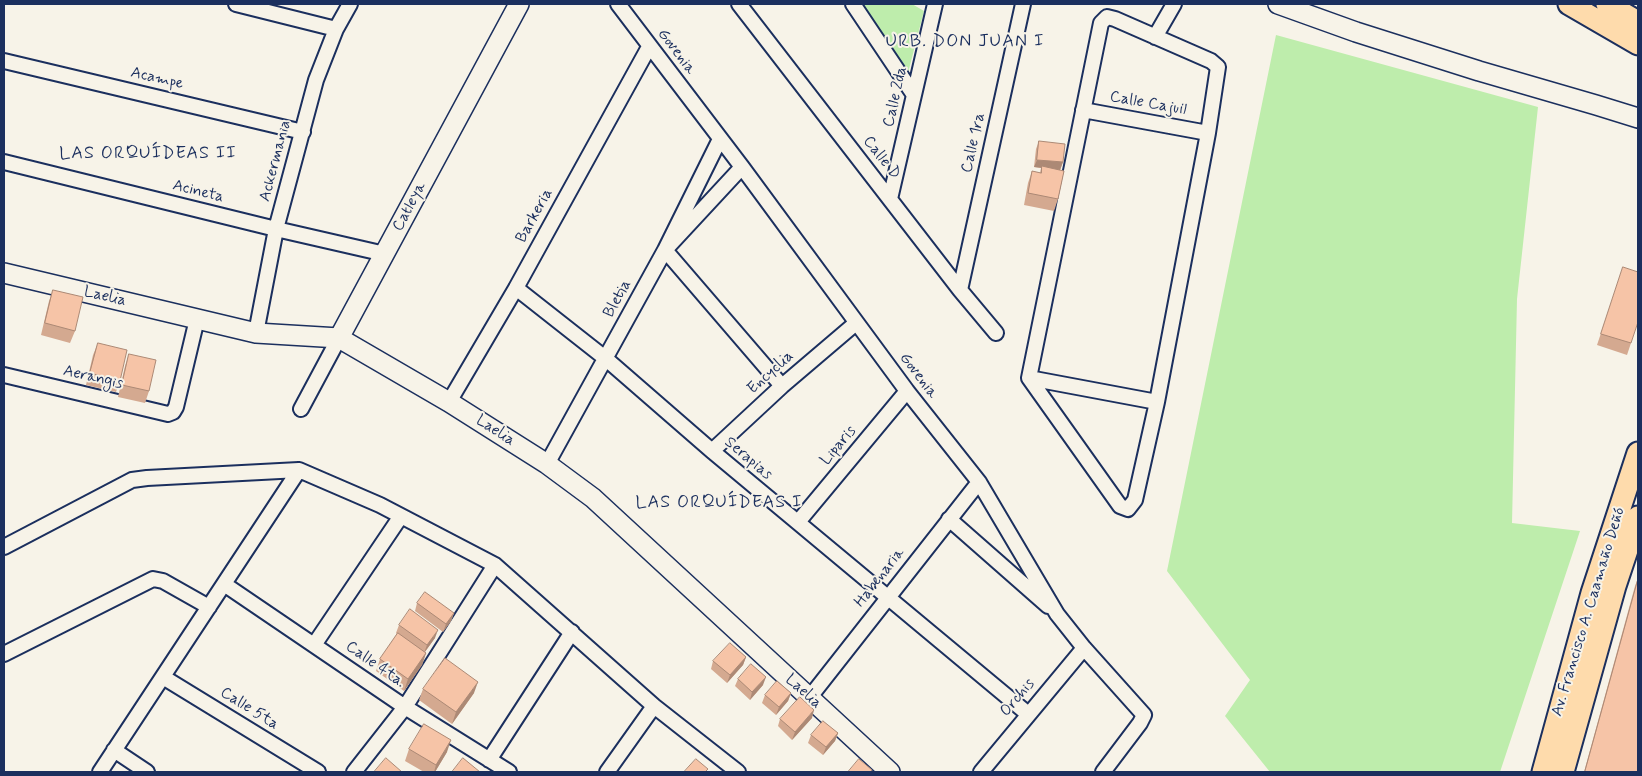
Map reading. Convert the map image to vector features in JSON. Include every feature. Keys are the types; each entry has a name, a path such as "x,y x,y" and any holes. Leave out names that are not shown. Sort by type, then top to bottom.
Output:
{"main road":[{"path":"1569,4 1638,44"},
{"path":"1607,4 1638,22"},
{"name":"Av. Francisco A. Caamaño Deñó","path":"1543,772 1592,593 1638,454"},
{"name":"Av. Francisco A. Caamaño Deñó","path":"1563,772 1615,586 1638,517"}],"street":[{"path":"236,4 336,29"},
{"name":"Ackermania","path":"256,333 276,229 316,80 336,29 350,4"},
{"name":"Catleya","path":"301,409 519,4"},
{"name":"Govenia","path":"618,4 742,167 907,392 979,482 1057,614 1084,648 1144,715 1103,772"},
{"name":"Calle D","path":"739,4 960,290 996,333"},
{"path":"853,4 914,95"},
{"name":"Calle 1ra","path":"960,290 1023,4"},
{"path":"1155,38 1174,4"},
{"path":"1278,4 1356,32 1479,71 1638,118"},
{"name":"Calle 2da","path":"890,199 932,5"},
{"path":"1107,17 1211,61 1218,66 1208,133 1157,402 1135,500 1128,509 1120,506 1029,378 1083,110 1101,23 1107,17"},
{"name":"Barkeria","path":"449,402 516,288 649,47"},
{"name":"Acampe","path":"4,61 303,132"},
{"name":"Calle Cajuil","path":"1083,110 1208,133"},
{"path":"720,139 666,250 782,386"},
{"name":"Acineta","path":"4,162 385,254"},
{"name":"Bletia","path":"547,464 666,250 742,167"},
{"name":"Laelia","path":"4,273 256,333 339,338 449,402 547,464 593,498 890,772"},
{"name":"Serapias","path":"516,288 605,358 712,451 1028,714"},
{"name":"Aerangis","path":"4,375 168,414 173,412 176,407 197,319"},
{"name":"Encyclia","path":"712,451 782,386 856,323"},
{"path":"1029,378 1157,402"},
{"name":"Liparis","path":"798,522 907,392"},
{"path":"100,772 299,470"},
{"path":"4,547 132,480 299,470 380,505 494,566 572,632 654,706 736,772"},
{"name":"Habenaria","path":"810,697 979,482"},
{"path":"314,645 401,516"},
{"path":"949,519 1057,614"},
{"path":"354,772 405,707 494,566"},
{"path":"4,654 153,579 164,581 209,607"},
{"name":"Calle 4ta.","path":"224,584 405,707 509,772"},
{"path":"489,760 572,632"},
{"name":"Orchis","path":"980,772 1084,648"},
{"name":"Calle 5ta","path":"163,676 318,772"},
{"path":"607,772 654,706"},
{"path":"114,750 148,772"}],"green space":[{"path":"856,4 912,4 924,11 908,73"},
{"path":"1276,35 1538,107 1517,299 1512,523 1580,531 1500,772 1270,772 1225,716 1250,680 1167,571"}],"building":[{"path":"1039,141 1065,144 1063,162 1037,160"},
{"path":"1042,166 1064,171 1058,199 1028,193 1032,171 1041,173"},
{"path":"1623,267 1638,272 1638,322 1631,343 1601,334"},
{"path":"53,290 83,297 75,331 45,323"},
{"path":"98,343 127,350 120,381 90,373"},
{"path":"129,354 156,360 149,391 122,385"},
{"path":"1638,579 1638,772 1585,772"},
{"path":"425,592 454,613 446,624 417,603"},
{"path":"410,609 438,630 427,645 399,625"},
{"path":"398,633 426,653 408,679 380,659"},
{"path":"730,643 746,657 730,675 713,661"},
{"path":"445,658 478,682 456,712 423,689"},
{"path":"751,664 766,677 752,692 738,679"},
{"path":"777,681 791,693 779,707 765,695"},
{"path":"800,697 814,710 795,732 780,719"},
{"path":"823,721 838,733 826,747 811,735"},
{"path":"424,724 451,740 436,765 409,749"},
{"path":"386,758 402,772 374,772"},
{"path":"463,758 480,772 452,772"},
{"path":"696,759 708,769 705,772 684,772"},
{"path":"859,759 872,770 870,772 848,772"}],"district":[{"name":"URB. DON JUAN I","path":"965,42"},
{"name":"LAS ORQUÍDEAS II","path":"148,154"},
{"name":"LAS ORQUÍDEAS I","path":"719,503"}]}
